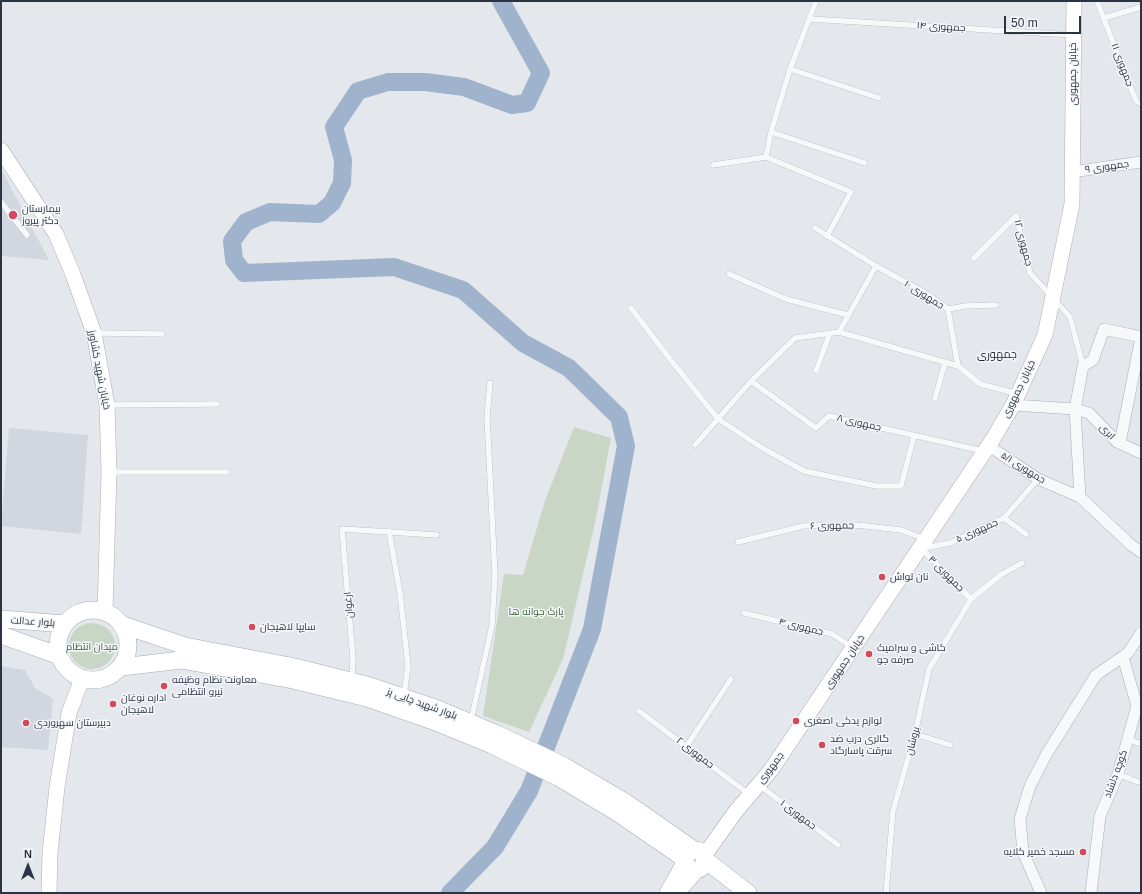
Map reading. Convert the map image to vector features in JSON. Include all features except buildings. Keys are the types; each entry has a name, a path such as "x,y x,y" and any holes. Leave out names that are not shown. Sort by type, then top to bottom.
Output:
{"main road":[{"name":"خیابان جمهوری","path":"803,722 987,449 1015,399 1045,335 1072,204 1074,1"},
{"name":"خیابان شهید کشاورز","path":"5,159 56,234 72,272 94,333 107,405 109,472 105,612"},
{"path":"94,610 105,612 115,617 122,625 127,635 129,646 127,657 122,667 114,674 104,679 93,681 82,679 64,666 58,645 60,634 65,624 73,616 94,610"},
{"name":"بلوار عدالت","path":"1,618 65,624"},
{"name":"بلوار شهید چایی پز","path":"122,625 185,646 295,667 352,682 404,698 471,723 517,750 561,772 618,813 695,858"},
{"name":"بلوار عدالت","path":"1,635 60,656"},
{"name":"بلوار شهید چایی پز","path":"122,667 181,660 293,680 366,698 517,750"},
{"path":"49,893 50,853 57,787 69,713 82,679"},
{"name":"جمهوری","path":"695,858 771,770 803,722"},
{"path":"668,893 695,858"},
{"path":"677,893 695,858"},
{"path":"695,858 730,893"},
{"path":"695,858 748,893"}],"street":[{"name":"جمهوری ۹","path":"1072,172 1141,162"},
{"path":"1120,443 1141,338 1104,329 1093,360 1083,366 1075,409 1080,497 1131,545 1141,552"},
{"name":"ابری","path":"1015,399 1075,409 1089,413 1120,443 1141,453"},
{"name":"جمهوری ۵/۱","path":"987,449 1038,479 1080,497"},
{"path":"1041,893 1023,852 1020,819 1030,786 1046,755 1096,675 1128,653 1141,633"},
{"name":"کوچه دلشاد","path":"1091,893 1100,816 1118,774 1137,706 1123,657"}],"lane":[{"path":"766,156 790,69 816,1"},
{"name":"جمهوری ۱۱","path":"1097,1 1136,100 1141,104"},
{"path":"1104,18 1141,7"},
{"name":"جمهوری ۱۴","path":"810,19 1073,35"},
{"path":"790,69 879,98"},
{"path":"772,132 865,163"},
{"path":"713,165 766,156 852,192 827,236"},
{"path":"1,202 27,235"},
{"name":"جمهوری ۱۲","path":"974,258 1016,216 1030,273 1052,298"},
{"name":"جمهوری ۱۰","path":"815,228 876,266 927,294 948,310 958,366"},
{"path":"839,332 876,266"},
{"path":"729,274 786,299 848,315"},
{"path":"1052,298 1070,317 1083,366"},
{"path":"948,310 965,306 996,305"},
{"path":"631,308 670,360 718,419 764,449 804,471 876,486 900,486 914,436"},
{"path":"695,445 751,381 795,338 839,332 958,366 980,384 1015,399"},
{"path":"94,333 162,334"},
{"path":"816,371 830,333"},
{"path":"935,398 945,363"},
{"name":"جمهوری ۸","path":"751,381 816,428 829,416 914,436 987,449"},
{"path":"471,723 492,626 495,582 487,416 490,383"},
{"path":"107,405 217,404"},
{"path":"109,472 226,472"},
{"name":"جمهوری ۵","path":"924,544 950,543 1004,518 1038,479"},
{"path":"1004,518 1026,534"},
{"name":"جمهوری ۶","path":"738,542 803,526 857,525 901,530 924,544"},
{"name":"ارغوان","path":"352,682 353,659 342,529 389,531"},
{"path":"404,698 408,666 400,593 389,531 437,536"},
{"name":"جمهوری ۳","path":"924,544 971,599"},
{"path":"971,599 1002,574 1022,563"},
{"name":"بروشان","path":"886,893 893,811 915,734 929,669 971,599"},
{"name":"جمهوری ۴","path":"744,613 832,634 854,648"},
{"path":"686,747 730,678"},
{"name":"جمهوری ۲","path":"639,711 686,747 754,790"},
{"path":"915,734 950,746"},
{"path":"1128,739 1141,744"},
{"path":"1118,774 1138,782"},
{"name":"جمهوری ۱","path":"754,790 838,845"}],"shaded area":[{"name":"بیمارستان دکتر پیروز","path":"1,170 3,173 49,260 1,256"},
{"path":"9,428 88,435 81,534 1,526"},
{"name":"دبیرستان سهروردی","path":"1,666 25,670 35,688 53,699 48,750 1,747"}],"green space":[{"name":"پارک جوانه ها","path":"574,427 611,438 595,523 563,659 529,732 483,716 504,574 523,575 545,501"},
{"name":"میدان انتظام","path":"97,623 109,629 114,637 114,655 109,663 101,668 87,669 75,663 70,655 69,641 75,629 83,624"}],"waterway":[{"path":"450,893 495,847 529,791 592,629 626,446 619,417 569,368 523,343 463,290 394,267 244,273 234,260 232,241 246,222 270,212 319,214 332,203 342,183 343,160 334,127 358,91 388,82 425,82 464,87 512,105 527,103 541,73 501,1"}],"place":[{"name":"بیمارستان دکتر پیروز","path":"13,215"},
{"name":"نان لواش","path":"882,577"},
{"name":"سایپا لاهیجان","path":"252,627"},
{"name":"کاشی و سرامیک صرفه جو","path":"869,654"},
{"name":"معاونت نظام وظیفه نیرو انتظامی","path":"164,686"},
{"name":"اداره نوغان لاهیجان","path":"113,704"},
{"name":"لوازم یدکی اصغری","path":"796,721"},
{"name":"دبیرستان سهروردی","path":"26,723"},
{"name":"گالری درب ضد سرقت پاسارگاد","path":"822,745"},
{"name":"مسجد خمیر کلایه","path":"1083,852"}],"district":[{"name":"جمهوری","path":"997,355"}]}
